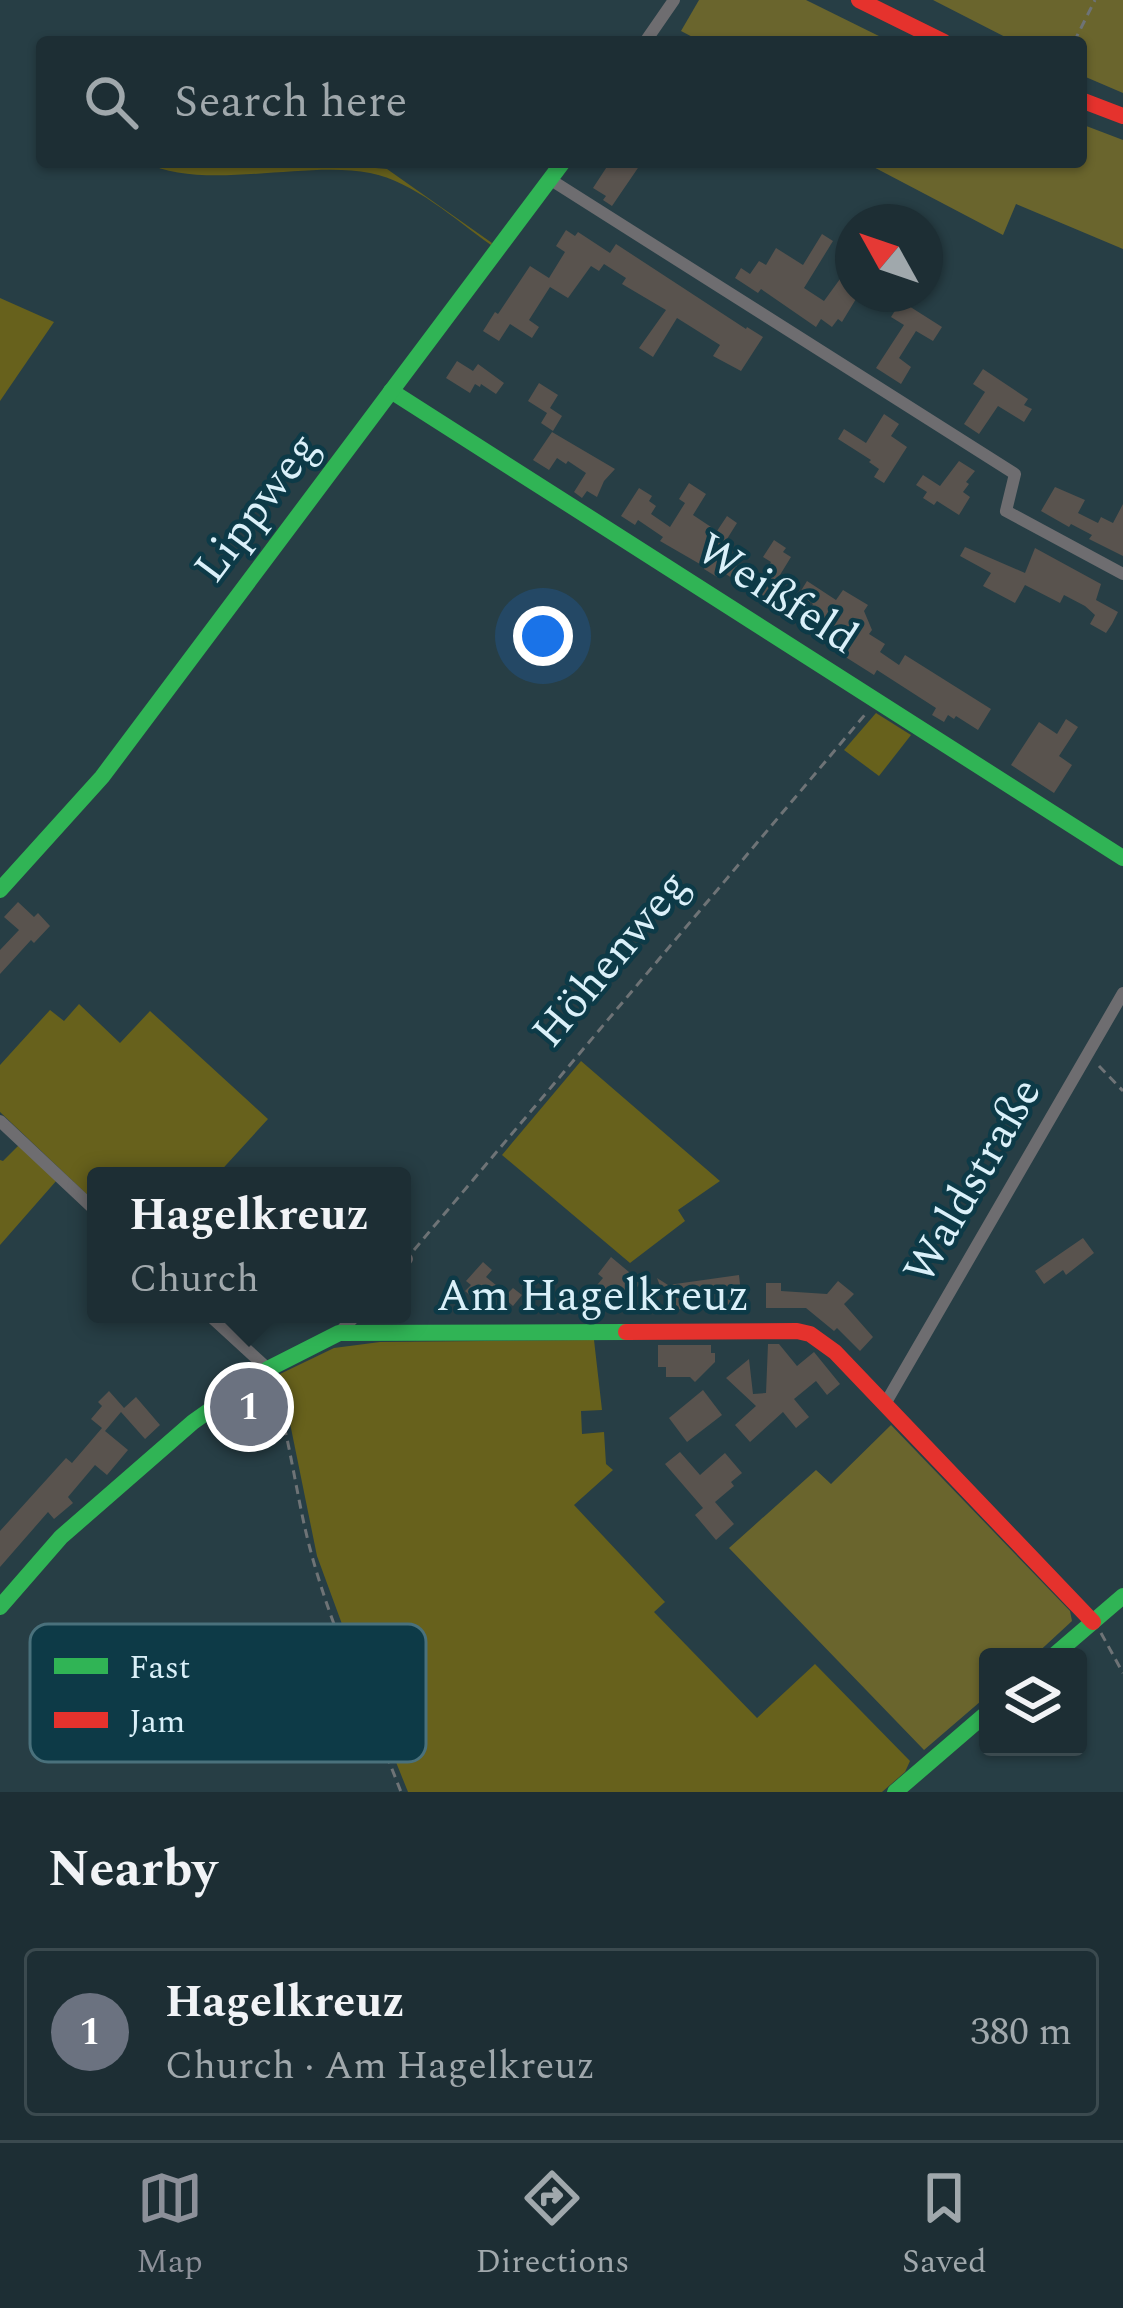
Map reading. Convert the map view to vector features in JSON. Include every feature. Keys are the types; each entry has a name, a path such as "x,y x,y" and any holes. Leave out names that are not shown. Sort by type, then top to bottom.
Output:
{"street":[{"path":"649,36 674,0"},
{"path":"859,0 932,36"},
{"path":"1087,102 1123,116"},
{"name":"Lippweg","path":"0,890 102,777 559,168"},
{"path":"551,180 1015,474 1006,511 1123,574"},
{"name":"Weißfeld","path":"391,391 1123,858"},
{"name":"Waldstraße","path":"885,1404 1123,993"},
{"path":"0,1121 87,1203"},
{"path":"218,1323 268,1369"},
{"path":"339,1334 349,1323"},
{"name":"Am Hagelkreuz","path":"0,1607 61,1538 193,1423 268,1369 339,1334 797,1331 823,1342 1093,1622"},
{"path":"1063,1648 1123,1596"},
{"path":"896,1792 979,1720"}],"path":[{"path":"1077,36 1095,0"},
{"name":"Höhenweg","path":"411,1253 877,700"},
{"path":"1086,1058 1123,1091"},
{"path":"268,1369 284,1418 313,1557 336,1624"},
{"path":"1093,1622 1123,1673"},
{"path":"389,1762 401,1792"}],"shaded area":[{"path":"699,0 806,0 879,36 691,36 681,31"},
{"path":"933,0 1123,0 1123,93 1087,78 1087,36 1003,36"},
{"path":"1087,126 1123,140 1123,249 1016,204 1003,235 875,168 1087,168"},
{"path":"160,168 387,169 492,243 418,193 370,173 316,170 195,175"},
{"path":"0,298 54,322 0,401"},
{"path":"876,713 911,735 879,776 844,750"},
{"path":"79,1004 120,1043 150,1011 268,1119 224,1167 87,1167 87,1194 0,1112 0,1065 50,1010 64,1021"},
{"path":"581,1061 720,1181 678,1210 685,1221 630,1263 502,1155"},
{"path":"20,1144 57,1180 0,1245 0,1160"},
{"path":"594,1340 602,1410 581,1411 582,1434 604,1432 606,1464 613,1470 574,1505 665,1602 654,1612 757,1718 815,1664 910,1761 905,1772 882,1792 408,1792 396,1762 426,1762 426,1624 342,1624 317,1556 280,1374 334,1348 380,1342"},
{"path":"891,1425 1070,1611 1072,1621 1043,1648 979,1648 979,1703 924,1750 729,1548 816,1470 831,1484"}],"building":[{"path":"606,168 638,168 612,206 593,188"},
{"path":"566,230 575,236 578,232 610,253 616,244 763,337 741,371 713,356 720,345 677,318 653,357 639,348 666,310 622,284 626,278 604,264 599,271 591,266 568,298 550,287 529,320 539,327 532,338 510,324 499,341 483,331 530,266 549,278 565,252 556,246"},
{"path":"822,234 833,241 804,288 824,301 835,286 835,312 848,312 842,322 838,319 832,327 821,319 816,327 761,289 758,293 735,278 741,268 750,274 759,261 766,265 776,248 803,265"},
{"path":"894,312 918,312 942,327 933,341 916,331 899,358 911,367 901,384 876,368 904,325 891,317"},
{"path":"457,361 473,371 478,364 504,383 496,394 481,384 475,384 470,393 446,378"},
{"path":"983,369 1028,399 1024,405 1032,409 1024,422 998,406 979,434 964,424 985,392 973,384"},
{"path":"539,383 558,395 550,408 562,416 553,431 541,423 547,413 528,401"},
{"path":"884,414 899,424 891,436 907,447 884,483 874,477 879,469 871,460 838,439 844,429 866,443"},
{"path":"552,432 615,469 597,497 587,491 582,498 574,492 586,473 568,461 557,458 549,470 533,460"},
{"path":"959,461 975,471 966,482 963,492 970,497 959,515 923,498 927,492 916,485 923,475 940,486"},
{"path":"689,483 706,494 693,515 717,531 727,516 737,523 722,547 732,554 728,560 739,567 732,578 721,571 717,577 660,541 663,537 638,520 635,525 621,516 639,488 652,496 649,501 656,506 651,514 670,527 685,503 679,499"},
{"path":"1055,487 1085,500 1078,513 1098,523 1101,517 1113,523 1123,504 1123,556 1041,511"},
{"path":"774,540 791,557 765,606 750,596 771,562 763,557"},
{"path":"965,547 1025,573 1035,548 1101,584 1096,600 1118,612 1106,633 1090,624 1095,615 1064,595 1060,603 1025,585 1015,603 983,586 991,573 960,556"},
{"path":"807,581 836,600 843,590 868,605 864,611 872,630 869,634 885,644 880,652 899,665 905,655 991,709 978,730 956,716 948,715 944,722 932,715 936,708 877,670 874,675 836,651 847,635 826,623 816,638 802,629 813,604 799,594"},
{"path":"1066,719 1078,727 1059,756 1072,765 1054,793 1011,765 1039,722 1057,734"},
{"path":"18,902 50,926 0,974 0,950 19,930 4,917"},
{"path":"1083,1238 1094,1253 1066,1275 1063,1270 1044,1284 1035,1271"},
{"path":"611,1257 641,1282 628,1299 623,1294 611,1308 602,1300 592,1311 582,1303 603,1278 598,1274"},
{"path":"483,1262 492,1270 486,1277 507,1294 513,1288 522,1295 513,1306 504,1298 495,1308 488,1301 483,1307 465,1291 471,1285 466,1281"},
{"path":"739,1275 743,1311 717,1314 716,1305 674,1310 673,1298 665,1299 657,1278 668,1285"},
{"path":"838,1281 854,1294 844,1304 873,1337 860,1351 837,1328 834,1331 806,1308 766,1308 766,1283 781,1283 781,1291 827,1294"},
{"path":"768,1344 779,1344 797,1366 814,1352 840,1384 827,1395 816,1381 794,1399 809,1417 796,1428 783,1412 750,1442 735,1425 756,1406 726,1378 749,1359 753,1394 766,1393"},
{"path":"658,1345 711,1345 715,1362 695,1382 690,1377 666,1377 666,1367 658,1367"},
{"path":"703,1390 722,1415 687,1442 669,1418"},
{"path":"109,1391 124,1408 136,1397 160,1425 145,1439 121,1412 105,1431 128,1450 107,1475 95,1465 68,1497 73,1503 54,1519 48,1512 0,1567 0,1531 66,1458 72,1463 102,1428 91,1419"},
{"path":"680,1452 700,1475 725,1453 742,1473 715,1502 734,1524 716,1540 695,1515 703,1508 665,1464"}],"traffic: fast":[{"path":"0,890 102,777 559,168"},
{"path":"391,391 1123,858"},
{"path":"0,1607 61,1537 193,1422 268,1369 339,1333 626,1332"},
{"path":"1062,1648 1123,1596"},
{"path":"895,1792 979,1720"}],"traffic: jam":[{"path":"859,0 932,36"},
{"path":"1087,102 1123,116"},
{"path":"626,1332 810,1334 835,1352 1093,1622"}],"place":[{"name":"Hagelkreuz","path":"249,1407"}]}
